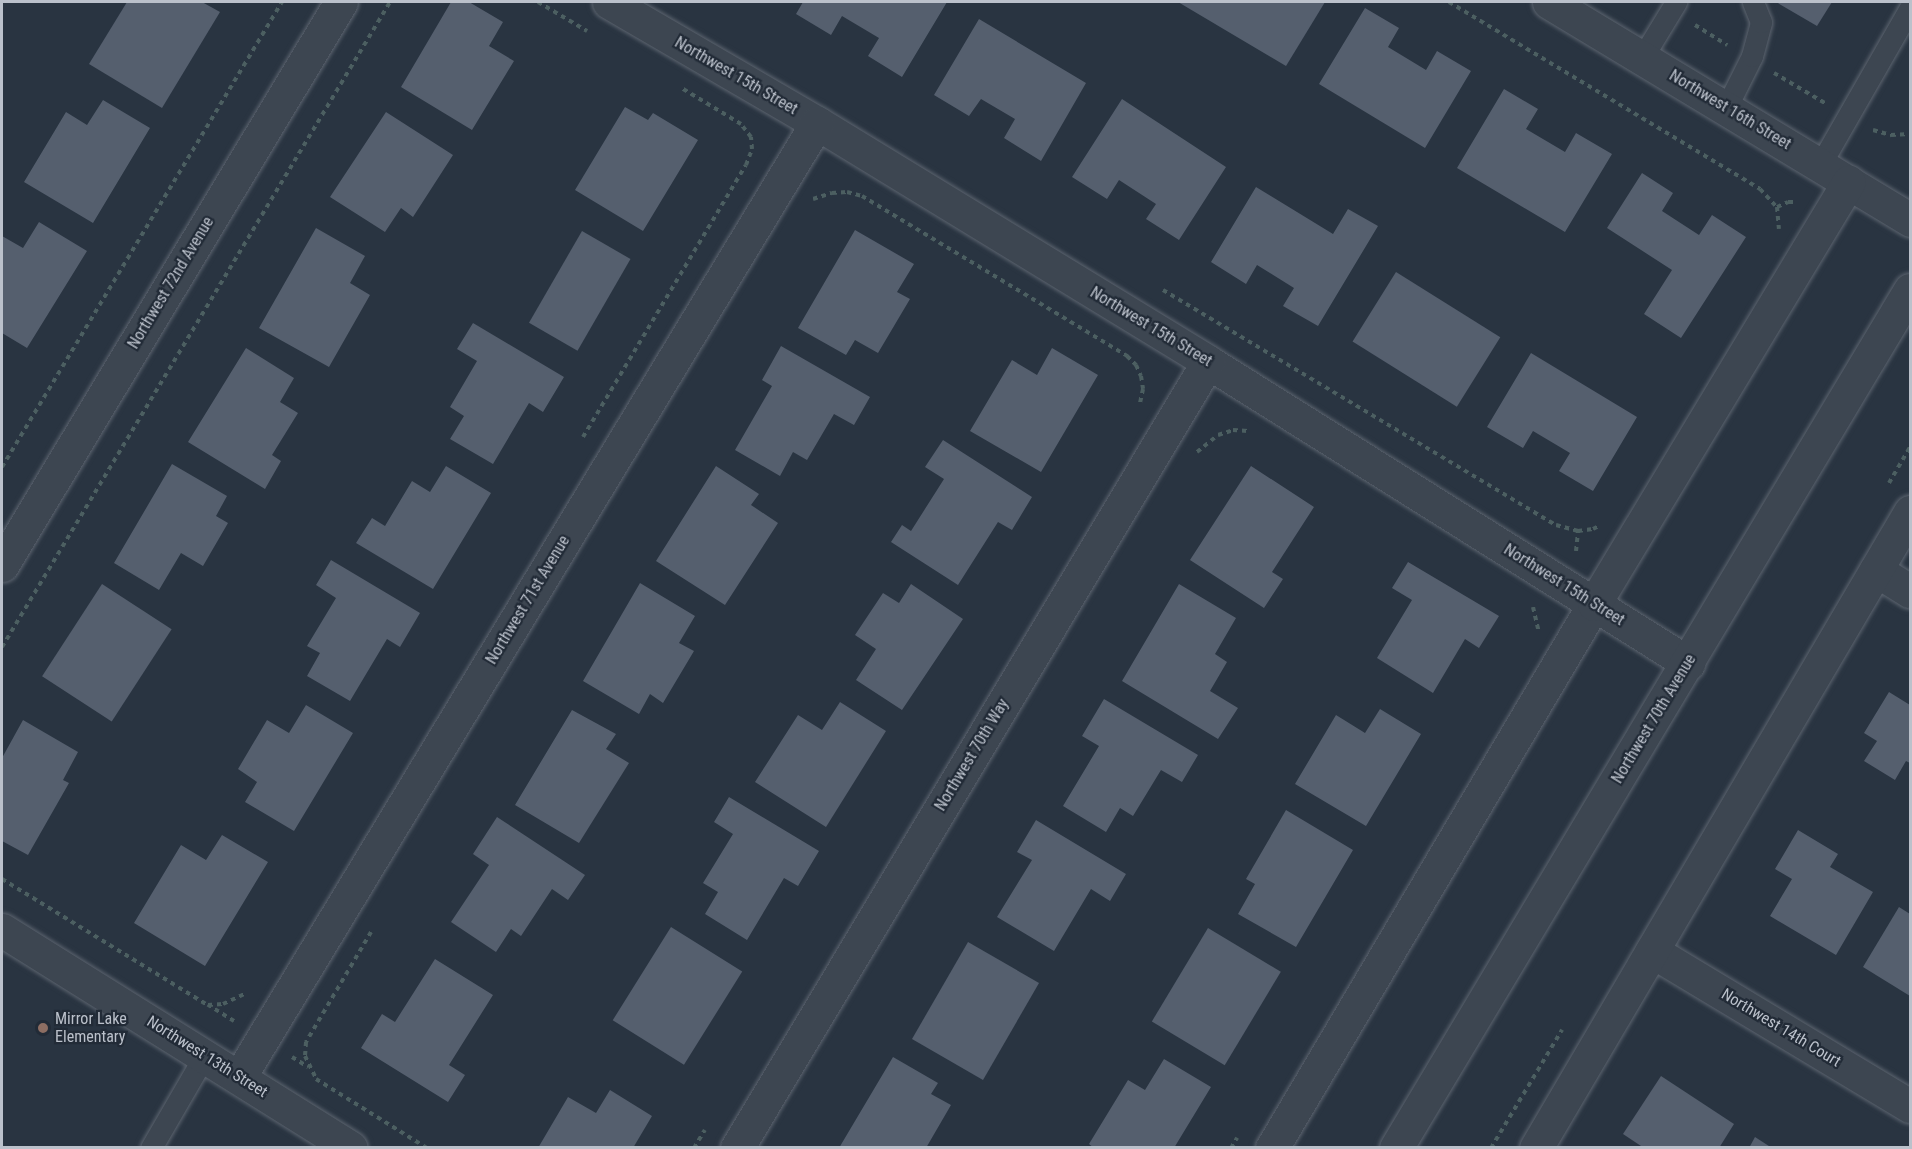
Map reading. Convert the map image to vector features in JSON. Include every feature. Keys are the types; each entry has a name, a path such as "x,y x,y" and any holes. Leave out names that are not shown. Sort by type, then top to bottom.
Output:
{"street":[{"name":"Northwest 72nd Avenue","path":"2,565 341,2"},
{"name":"Northwest 15th Street","path":"609,2 817,123 1208,362 1688,663"},
{"name":"Northwest 16th Street","path":"1549,2 1911,220"},
{"name":"Northwest 71st Avenue","path":"240,1076 817,123"},
{"path":"1272,1148 1594,604 1849,182"},
{"name":"Northwest 70th Avenue","path":"1396,1148 1911,290"},
{"name":"Northwest 70th Way","path":"737,1148 1208,362"},
{"path":"1536,1148 1911,512"},
{"path":"1876,570 1911,591"},
{"name":"Northwest 13th Street","path":"2,930 240,1076 351,1148"},
{"name":"Northwest 14th Court","path":"1652,951 1911,1106"}],"lane":[{"path":"1726,108 1750,59 1761,22 1753,2"},
{"path":"1642,58 1674,6"},
{"path":"1820,165 1911,8"},
{"path":"150,1148 205,1055"}],"path":[{"path":"2,467 282,2"},
{"path":"2,647 390,2"},
{"path":"538,2 588,32"},
{"path":"1449,2 1760,189 1777,207 1779,235"},
{"path":"1674,6 1750,59 1848,117 1871,129 1891,135 1910,135"},
{"path":"580,441 746,165 752,149 751,137 741,124 678,86"},
{"path":"809,202 817,195 832,193 847,192 862,196 1117,350 1136,365 1141,376 1143,389 1140,405"},
{"path":"1155,286 1556,525 1578,531 1593,529 1607,520"},
{"path":"1194,457 1203,445 1233,430 1261,434 1277,405"},
{"path":"1530,601 1536,614 1539,630 1536,638"},
{"path":"2,879 310,1068"},
{"path":"376,924 306,1042 305,1056 316,1079 427,1148"},
{"path":"208,1005 236,1000 251,989"},
{"path":"694,1148 707,1127"},
{"path":"1231,1148 1237,1137"}],"building":[{"path":"127,2 202,2 220,12 162,108 89,64"},
{"path":"451,2 469,2 503,22 489,46 514,61 472,130 401,87"},
{"path":"803,2 947,2 902,77 868,56 879,38 842,16 831,35 796,14"},
{"path":"1178,2 1325,2 1286,66"},
{"path":"1776,2 1832,2 1817,26"},
{"path":"1365,8 1399,28 1388,47 1426,70 1437,51 1471,71 1425,148 1319,84"},
{"path":"979,19 1086,83 1041,161 1004,138 1015,119 981,99 969,116 934,95"},
{"path":"1504,89 1538,109 1526,129 1565,152 1576,133 1612,154 1565,232 1457,168"},
{"path":"1122,99 1226,167 1179,240 1146,219 1156,204 1119,180 1107,199 1072,177"},
{"path":"103,100 150,128 93,223 24,182 66,112 87,125"},
{"path":"625,107 648,120 653,113 698,140 643,231 575,190"},
{"path":"386,112 453,155 413,217 401,208 385,232 330,197"},
{"path":"1642,173 1673,193 1662,211 1699,235 1712,215 1746,237 1681,338 1644,314 1672,270 1607,228"},
{"path":"1256,187 1333,234 1348,209 1378,226 1318,326 1283,306 1294,288 1257,265 1246,284 1211,262"},
{"path":"39,222 87,251 27,348 2,333 2,236 23,248"},
{"path":"316,228 365,256 350,283 370,295 329,367 259,328"},
{"path":"855,230 914,264 897,292 910,299 878,353 855,340 846,355 798,328"},
{"path":"582,231 630,259 577,351 529,323"},
{"path":"1396,272 1500,337 1457,407 1353,342"},
{"path":"473,323 564,377 543,412 529,403 493,464 450,439 464,416 450,407 477,361 457,349"},
{"path":"781,346 870,397 854,425 834,414 807,460 793,452 780,476 735,450 772,386 762,380"},
{"path":"246,348 294,378 280,402 298,413 272,455 281,461 265,489 188,442"},
{"path":"1052,348 1098,375 1041,472 970,431 1012,360 1037,375"},
{"path":"1531,353 1637,417 1593,491 1559,471 1570,453 1533,431 1523,448 1487,427"},
{"path":"943,440 1032,497 1012,530 998,522 958,585 891,542 902,525 911,531 944,479 925,467"},
{"path":"172,464 227,496 216,516 228,523 203,566 181,553 159,590 114,563"},
{"path":"446,466 491,493 433,589 356,543 372,518 385,526 412,481 430,492"},
{"path":"716,466 759,494 751,505 778,523 725,605 656,561"},
{"path":"1251,466 1314,507 1272,572 1283,579 1264,608 1190,560"},
{"path":"331,560 420,613 400,647 387,639 350,701 307,676 320,653 307,646 336,598 316,585"},
{"path":"1408,562 1499,616 1479,648 1465,639 1433,693 1377,658 1412,600 1392,588"},
{"path":"640,583 695,616 679,643 694,651 663,703 650,694 639,714 583,681"},
{"path":"102,584 172,629 112,721 42,676"},
{"path":"911,584 963,619 902,710 856,680 876,649 855,635 883,593 899,603"},
{"path":"1179,584 1236,618 1215,654 1227,662 1210,691 1238,708 1218,739 1122,681"},
{"path":"1889,692 1910,705 1910,763 1906,761 1895,780 1864,761 1877,741 1864,733"},
{"path":"1104,699 1198,755 1182,782 1161,770 1133,816 1120,808 1106,832 1063,806 1099,746 1082,736"},
{"path":"840,702 886,731 826,827 755,782 798,715 822,730"},
{"path":"306,705 353,733 294,831 245,802 257,782 238,769 267,720 289,733"},
{"path":"1380,709 1421,734 1366,826 1295,784 1336,715 1365,733"},
{"path":"572,710 616,734 606,749 629,763 579,843 515,805"},
{"path":"23,720 78,752 63,780 69,783 28,855 2,841 2,758"},
{"path":"729,797 819,851 798,886 784,878 747,940 705,914 718,892 703,883 733,834 714,822"},
{"path":"1286,810 1353,850 1296,947 1238,914 1255,884 1246,879"},
{"path":"497,817 585,875 568,900 552,889 521,936 511,929 496,952 451,922 489,865 473,854"},
{"path":"1036,820 1126,874 1110,901 1091,889 1054,951 997,917 1032,860 1017,852"},
{"path":"1798,830 1838,854 1830,867 1873,892 1836,955 1770,916 1792,879 1775,869"},
{"path":"222,835 268,862 205,966 134,923 181,845 206,860"},
{"path":"1899,907 1910,914 1910,996 1863,967"},
{"path":"671,927 742,972 684,1065 613,1020"},
{"path":"1208,928 1281,972 1225,1065 1152,1021"},
{"path":"968,942 1039,983 983,1080 912,1039"},
{"path":"435,959 493,995 449,1065 465,1075 448,1102 361,1048 382,1014 395,1022"},
{"path":"893,1057 938,1083 931,1094 951,1105 926,1148 839,1148"},
{"path":"1164,1059 1211,1087 1174,1148 1094,1148 1089,1144 1128,1080 1145,1090"},
{"path":"1661,1076 1734,1124 1719,1148 1644,1148 1623,1134"},
{"path":"610,1090 652,1116 633,1148 538,1148 568,1097 596,1113"},
{"path":"1755,1137 1772,1148 1749,1148"}],"place":[{"name":"Mirror Lake Elementary","path":"43,1028"}]}
